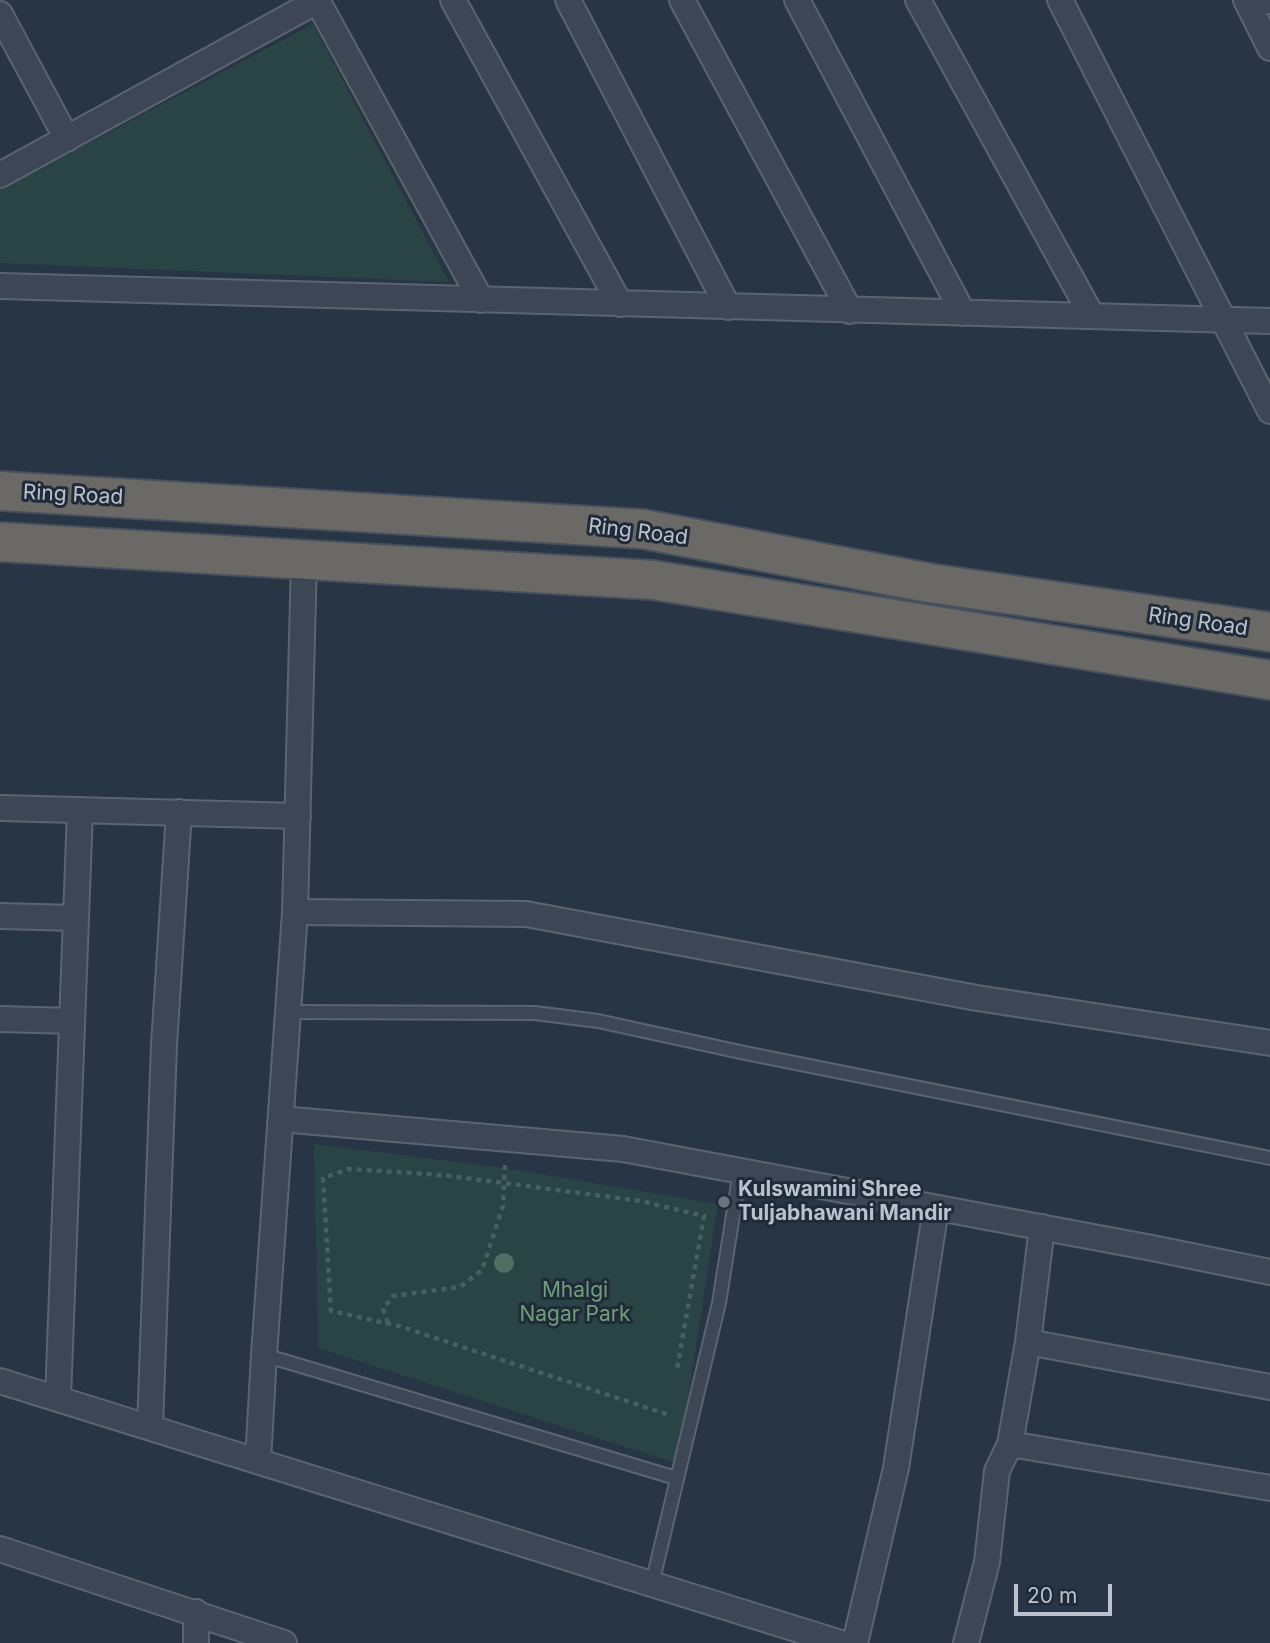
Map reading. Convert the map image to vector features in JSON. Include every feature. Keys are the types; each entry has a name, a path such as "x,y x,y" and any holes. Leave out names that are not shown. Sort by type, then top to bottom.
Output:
{"highway":[{"name":"Ring Road","path":"0,491 643,529 929,583 1270,632"},
{"path":"0,542 653,580 1270,680"}],"street":[{"path":"0,175 318,0 481,300"},
{"path":"453,0 620,304"},
{"path":"568,0 728,307"},
{"path":"682,0 850,310"},
{"path":"797,0 963,313"},
{"path":"918,0 1092,316"},
{"path":"1060,0 1270,411"},
{"path":"1270,1 1246,0 1270,48"},
{"path":"0,14 67,139"},
{"path":"0,286 1270,321"},
{"path":"258,1461 295,912 304,559"},
{"path":"0,808 298,816"},
{"path":"58,1399 80,810"},
{"path":"150,1427 164,1045 178,812"},
{"path":"295,912 526,914 977,998 1270,1042"},
{"path":"0,916 76,918"},
{"path":"0,1019 72,1021"},
{"path":"281,1119 623,1149 1270,1272"},
{"path":"855,1643 896,1468 936,1208"},
{"path":"967,1643 987,1562 998,1471 1010,1444 1028,1342 1042,1227"},
{"path":"1028,1342 1270,1387"},
{"path":"0,1381 842,1643"},
{"path":"1010,1444 1270,1488"},
{"path":"0,1549 284,1643"},
{"path":"196,1612 196,1643"}],"lane":[{"path":"288,1012 535,1013 598,1021 1270,1158"},
{"path":"652,1584 719,1303 740,1171"},
{"path":"264,1355 676,1478"}],"path":[{"path":"388,1323 383,1309 393,1296 460,1287 482,1270 503,1206 508,1139"},
{"path":"671,1404 669,1417 388,1323 331,1311 323,1178 349,1169 442,1175 641,1201 704,1216 676,1377"}],"green space":[{"path":"313,24 449,282 0,263 0,190"},
{"name":"Mhalgi Nagar Park","path":"314,1144 505,1168 718,1204 678,1464 318,1348"}],"place":[{"name":"Kulswamini Shree Tuljabhawani Mandir","path":"724,1202"}]}
